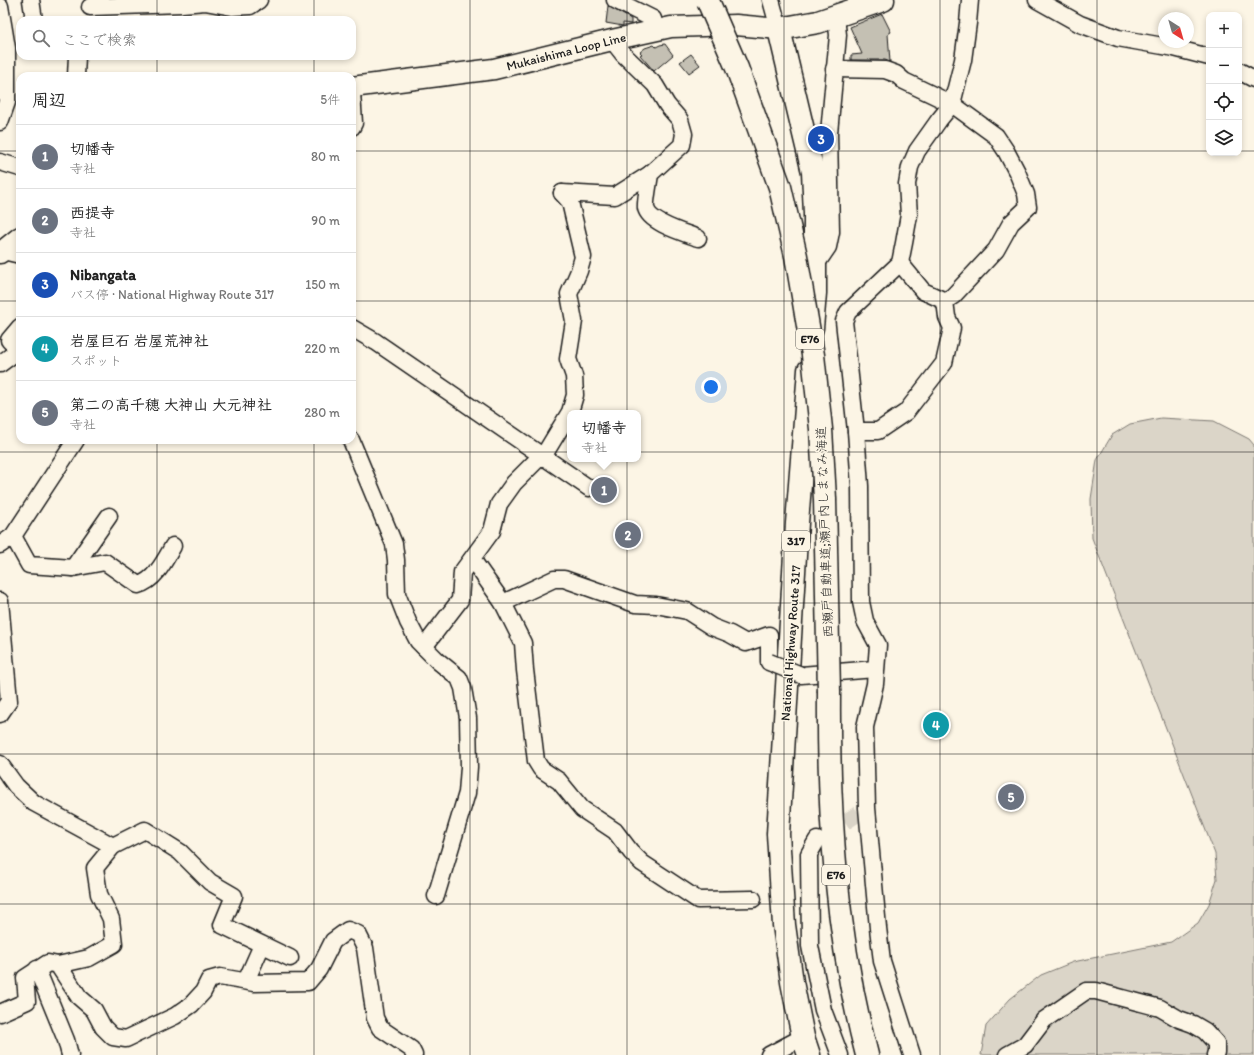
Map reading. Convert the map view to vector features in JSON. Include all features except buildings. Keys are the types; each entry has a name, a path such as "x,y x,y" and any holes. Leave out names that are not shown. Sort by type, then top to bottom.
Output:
{"highway":[{"path":"779,29 836,17 856,4 883,0"},
{"name":"西瀬戸自動車道;瀬戸内しまなみ海道","path":"708,1 737,68 780,188 798,271 813,355 821,429 825,499 830,808 840,917 850,976 867,1055"},
{"name":"National Highway Route 317","path":"779,29 813,172 815,214 815,293 797,523 778,834 784,925 792,982 806,1046"}],"main road":[{"name":"Mukaishima Loop Line","path":"356,86 494,69 671,27 736,25 779,29"},
{"path":"8,253 16,242"}],"street":[{"path":"32,0 34,16"},
{"path":"89,9 204,2 232,7 250,6 259,0"},
{"path":"615,0 653,19 656,30"},
{"path":"771,0 779,29"},
{"path":"912,1055 882,961 878,928 867,808 865,727 875,684 878,645 865,621 861,602 860,486 856,432 844,321 848,312 900,263 909,215 907,184 910,167 917,151 952,104 963,60 970,0"},
{"path":"1038,0 1080,24 1118,38 1174,48 1206,56"},
{"path":"0,6 7,48 13,104 0,122"},
{"path":"815,266 828,248 832,232 829,133 838,36 836,17"},
{"path":"571,410 576,395 574,376 568,359 574,321 569,294 579,271 583,257 570,202 562,193 615,196 650,174 682,145 684,134 680,120 667,105 655,85 623,54 612,40"},
{"path":"74,60 76,72"},
{"path":"834,69 885,70 896,74 904,81 952,104 996,136 1017,172 1026,194 1028,207 1011,223 996,250 953,296 945,301"},
{"path":"1242,73 1254,79"},
{"path":"0,162 16,167"},
{"path":"650,174 646,208 651,217 662,224 698,238"},
{"path":"900,263 923,291 945,301"},
{"path":"856,432 878,431 906,412 944,363 952,328 947,317 945,301"},
{"path":"356,330 376,342 589,488"},
{"path":"16,332 9,340 16,348"},
{"path":"0,364 16,353"},
{"path":"424,647 460,600 462,572 492,531 499,504 514,483 547,450 567,417"},
{"path":"73,444 6,540 29,566 73,568 105,562 138,585 146,583 163,565 173,546"},
{"path":"354,444 394,544 397,594 418,641 438,661 459,678 463,688 468,718 469,767 467,793 436,896"},
{"path":"73,568 109,516"},
{"path":"472,559 503,603 523,643 536,761 541,769 559,781 582,809 615,831 630,852 642,863 698,900 752,898"},
{"path":"503,603 554,579 564,579 635,604 656,605 687,611 712,627 730,634 746,643 769,635 769,662 801,675 876,669"},
{"path":"0,601 9,701 0,714"},
{"path":"0,764 16,786 34,803 113,846"},
{"path":"0,1013 27,1001 25,978 37,969 48,964 58,965 89,958 114,944 111,919 99,894 95,868 113,846 145,830 180,852 210,882 234,896 222,926 290,958"},
{"path":"817,840 809,854 810,946 823,1010 840,1055"},
{"path":"58,965 79,997 94,1010 103,1027 113,1037 126,1039 175,1016 191,1005 203,992 209,980 220,977 254,983 308,982 319,969 333,941 348,930 358,934 365,948 375,1018 380,1028 411,1049 414,1055"},
{"path":"246,982 262,945"},
{"path":"37,969 66,1040 70,1055"},
{"path":"1007,1055 1025,1045 1044,1020 1086,991 1096,992 1160,1008 1179,1019 1193,1024 1205,1031 1216,1043 1215,1055"},
{"path":"769,1055 806,1046"}],"shaded area":[{"path":"1161,418 1214,421 1249,439 1254,445 1254,1055 981,1055 986,1026 1010,999 1041,975 1073,962 1171,942 1198,923 1209,904 1217,879 1215,854 1092,538 1091,499 1097,460 1112,435 1130,424"}],"tunnel":[{"path":"825,835 867,808"}],"place":[{"name":"Nibangata","path":"821,139"},
{"name":"切幡寺","path":"604,490"},
{"name":"西提寺","path":"628,535"},
{"name":"岩屋巨石 岩屋荒神社","path":"936,725"},
{"name":"第二の高千穂 大神山 大元神社","path":"1011,797"}]}
